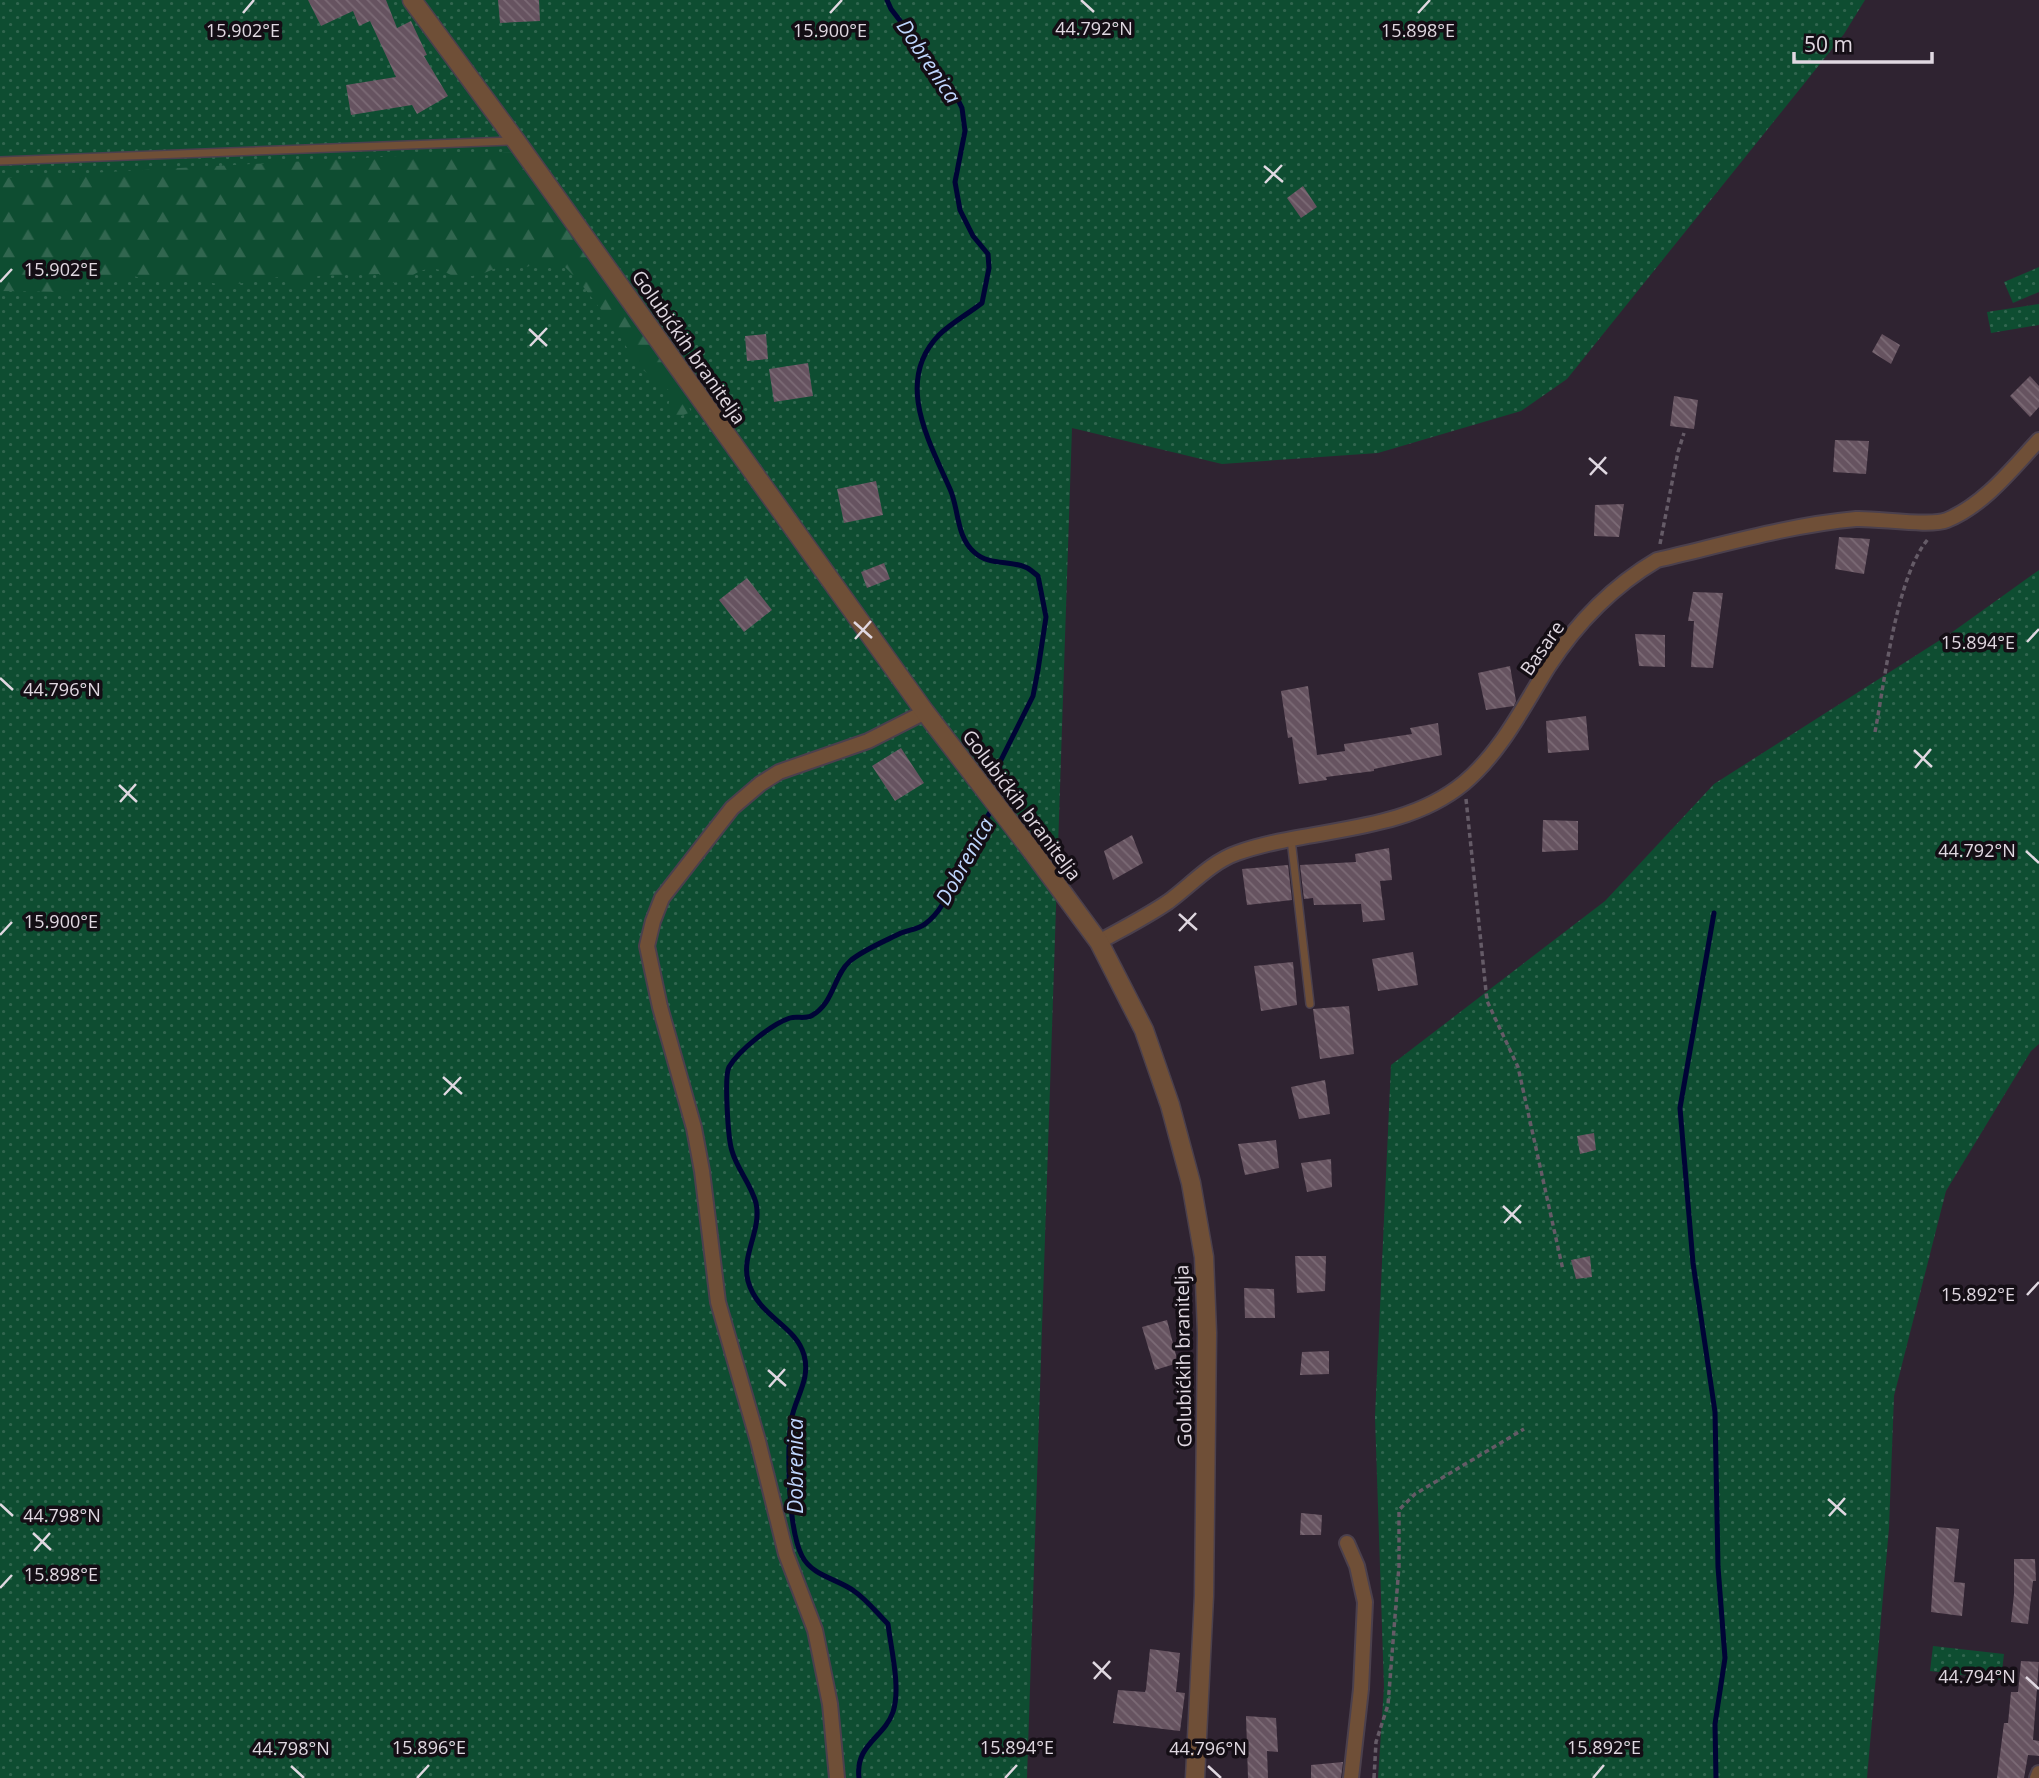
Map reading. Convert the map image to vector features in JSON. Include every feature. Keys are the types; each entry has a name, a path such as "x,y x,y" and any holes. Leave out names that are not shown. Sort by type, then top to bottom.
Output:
{"street":[{"name":"Golubićkih branitelja","path":"412,0 925,712 1099,942 1144,1030 1170,1105 1191,1183 1204,1258 1207,1333 1204,1596 1195,1778"},
{"path":"1944,522 1965,511 2001,481 2039,440"},
{"name":"Basare","path":"1099,942 1168,902 1201,874 1235,853 1389,820 1446,795 1464,783 1486,761 1516,721 1549,666 1599,603 1637,572 1657,560 1819,524 1858,519 1944,522"},
{"path":"837,1778 830,1704 815,1630 786,1554 758,1440 718,1302 694,1128 660,1007 647,946 662,898 732,808 760,784 779,772 868,741 925,712"},
{"path":"1347,1543 1357,1566 1365,1602 1361,1689 1350,1778"}],"lane":[{"path":"0,161 516,141"},
{"path":"1291,839 1310,1004"}],"path":[{"path":"1657,560 1684,433"},
{"path":"1875,732 1902,590 1921,547 1944,522"},
{"path":"1464,783 1487,1001 1518,1067 1563,1270"},
{"path":"1374,1778 1376,1742 1388,1705 1399,1566 1399,1510 1415,1494 1524,1429"}],"green space":[{"path":"0,0 1865,0 1844,34 1567,379 1521,411 1378,453 1222,464 1072,428 1027,1778 0,1778"},
{"path":"520,152 676,377 691,412 676,418 668,407 671,392 638,366 613,325 563,265 536,264 523,268 503,265 482,274 457,279 445,272 427,269 385,284 379,274 318,276 305,285 293,288 284,276 226,286 208,282 165,282 132,276 110,284 91,279 69,292 0,291 0,178"},
{"path":"2039,267 2039,292 2013,303 2004,282"},
{"path":"2039,304 2039,325 1991,333 1987,312"},
{"path":"2039,570 2039,1044 2031,1051 1946,1191 1894,1396 1889,1528 1867,1778 1378,1778 1384,1687 1375,1417 1391,1065 1605,901 1714,784 1951,633"},
{"path":"1933,1646 2004,1654 2001,1680 1930,1671"}],"building":[{"path":"308,0 386,0 397,28 411,21 427,55 424,56 448,96 417,114 412,105 351,115 346,85 396,77 370,21 359,26 353,11 321,26"},
{"path":"498,0 539,0 540,21 500,23"},
{"path":"1303,186 1317,207 1301,218 1287,198"},
{"path":"766,334 768,359 747,361 745,336"},
{"path":"1882,334 1900,345 1891,364 1872,352"},
{"path":"808,363 813,396 774,402 769,369"},
{"path":"2030,376 2039,386 2039,407 2030,417 2010,396"},
{"path":"1674,396 1698,400 1694,429 1670,426"},
{"path":"1835,440 1869,441 1866,474 1833,472"},
{"path":"876,481 883,515 844,523 837,489"},
{"path":"1624,504 1619,537 1594,536 1595,505"},
{"path":"1839,537 1870,539 1864,574 1835,569"},
{"path":"884,563 890,579 867,588 861,572"},
{"path":"747,578 772,610 744,632 719,600"},
{"path":"1693,592 1723,593 1713,668 1691,667 1694,621 1688,621"},
{"path":"1635,634 1665,635 1665,667 1639,666"},
{"path":"1510,666 1516,701 1514,706 1486,710 1478,673"},
{"path":"1308,686 1317,755 1345,751 1344,744 1412,734 1410,728 1438,723 1442,755 1374,771 1326,777 1327,780 1299,784 1281,691"},
{"path":"1586,716 1589,750 1548,753 1546,721"},
{"path":"901,748 924,783 895,801 872,766"},
{"path":"1543,820 1578,821 1578,850 1542,852"},
{"path":"1132,835 1143,863 1113,880 1104,851"},
{"path":"1389,848 1392,880 1380,881 1385,920 1363,922 1361,904 1314,905 1313,898 1304,899 1300,865 1356,862 1355,854"},
{"path":"1288,865 1292,900 1247,905 1242,869"},
{"path":"1413,952 1418,985 1378,991 1372,959"},
{"path":"1293,962 1297,1005 1261,1011 1254,966"},
{"path":"1349,1006 1354,1054 1320,1059 1313,1009"},
{"path":"1325,1080 1330,1114 1299,1119 1291,1087"},
{"path":"1594,1133 1596,1150 1580,1154 1577,1136"},
{"path":"1276,1140 1279,1168 1245,1175 1238,1144"},
{"path":"1331,1159 1332,1187 1307,1192 1301,1163"},
{"path":"1295,1256 1326,1256 1325,1291 1297,1293"},
{"path":"1590,1256 1592,1277 1576,1279 1571,1260"},
{"path":"1244,1288 1274,1289 1275,1318 1245,1318"},
{"path":"1167,1320 1178,1363 1155,1370 1142,1327"},
{"path":"1329,1351 1329,1374 1300,1375 1302,1352"},
{"path":"1301,1513 1322,1515 1321,1535 1300,1535"},
{"path":"1936,1527 1959,1529 1954,1582 1965,1583 1962,1616 1931,1612"},
{"path":"2014,1559 2035,1559 2036,1581 2033,1581 2028,1624 2011,1622"},
{"path":"1150,1649 1180,1653 1176,1692 1185,1693 1180,1731 1113,1723 1118,1690 1145,1692"},
{"path":"2021,1661 2039,1662 2033,1740 2039,1741 2039,1756 2028,1755 2024,1778 1997,1778 2004,1723 2008,1723 2011,1692 2018,1692"},
{"path":"1246,1716 1276,1718 1278,1752 1267,1751 1268,1778 1248,1778"},
{"path":"1343,1762 1341,1778 1311,1778 1311,1765"}],"waterway":[{"name":"Dobrenica","path":"887,0 891,9 952,88 962,108 965,131 955,182 960,210 973,236 988,254 989,268 982,303 939,335 926,353 919,372 917,391 925,431 953,497 968,546 986,559 1019,565 1038,576 1046,617 1033,696 1000,762 997,797"},
{"name":"Dobrenica","path":"859,1778 861,1757 889,1721 895,1702 896,1680 888,1624 854,1591 806,1563 797,1544 791,1510 790,1435 793,1412 804,1381 806,1364 800,1345 760,1304 748,1281 747,1262 757,1213 754,1196 734,1158 731,1144 727,1108 728,1073 729,1067 740,1053 765,1032 790,1018 809,1017 819,1011 844,967 855,957 901,933 920,927 932,918 945,899 974,838 994,806"},
{"path":"1714,913 1680,1108 1693,1263 1715,1412 1718,1567 1725,1658 1715,1724 1716,1778"}]}
